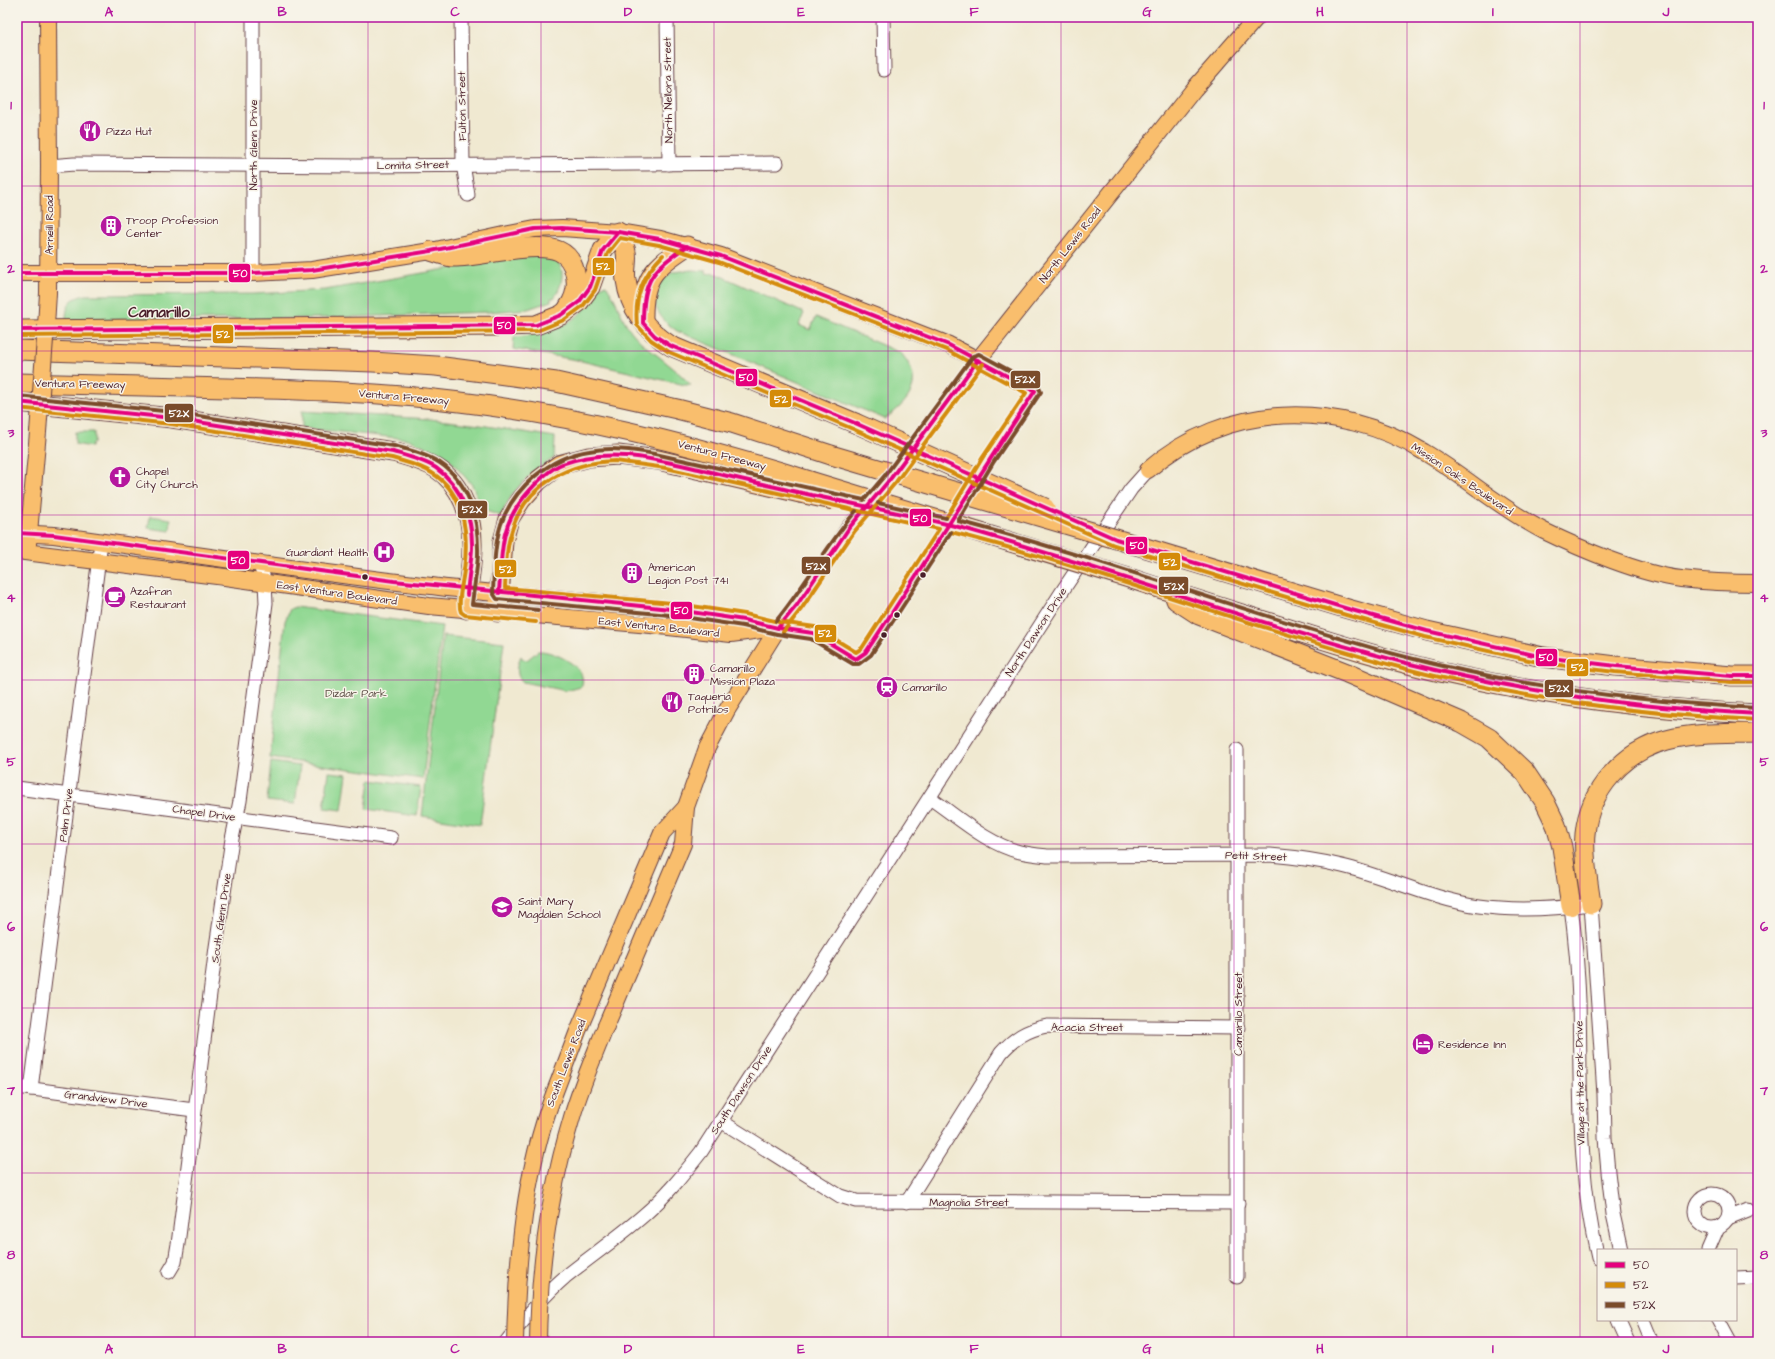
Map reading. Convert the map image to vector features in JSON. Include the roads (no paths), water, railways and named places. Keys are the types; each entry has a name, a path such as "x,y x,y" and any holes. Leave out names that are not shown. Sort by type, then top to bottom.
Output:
{"highway":[{"path":"17,330 536,325 564,313 579,302 590,287 603,250 618,232 626,252 626,279 629,294 643,323 655,336 671,346 855,423 1116,539"},
{"path":"643,323 642,301 647,283 652,274 663,263 687,246"},
{"path":"431,251 451,257 532,248 549,248 560,251 572,264 576,281 574,297 564,313"},
{"path":"17,350 373,362 436,366 556,382 669,407 732,423 831,455 1348,609 1427,631 1543,657 1616,666 1732,676 1758,676"},
{"name":"Ventura Freeway","path":"17,383 360,392 460,402 538,413 620,429 704,450 805,487"},
{"path":"17,402 172,418 393,452 417,459 436,468 455,485 465,504 471,524 472,548 466,609"},
{"path":"498,612 503,541 509,519 521,500 539,480 559,465 589,457 618,455 658,460 805,487 965,529 1132,579 1351,648 1463,677 1554,694 1620,704 1713,712 1758,714"},
{"path":"1160,589 1199,615 1347,673 1462,722 1488,738 1525,772 1545,802 1556,825 1562,847 1572,906"},
{"path":"1590,904 1585,835 1588,815 1604,783 1614,772 1636,753 1667,740 1684,737 1758,733"}],"main road":[{"name":"Arneill Road","path":"22,551 23,533 38,432 48,302 48,17"},
{"name":"North Lewis Road","path":"891,478 978,360 1194,89 1257,17"},
{"path":"17,273 253,273 312,270 431,251 535,229 562,228 618,232 660,239 721,256 949,345 978,360"},
{"name":"Mission Oaks Boulevard","path":"1148,470 1182,444 1203,434 1247,420 1288,416 1307,416 1342,420 1377,429 1408,442 1441,462 1518,517 1578,546 1641,570 1678,578 1758,583"},
{"name":"South Lewis Road","path":"538,1342 538,1312 545,1246 553,1197 572,1117 591,1063 683,844 686,807 708,748 724,716 778,628 797,605 849,528 891,478"},
{"path":"23,533 101,542"},
{"name":"East Ventura Boulevard","path":"101,542 467,590 671,610 744,620 778,628"},
{"name":"East Ventura Boulevard","path":"22,551 429,606 732,634 778,628"},
{"name":"South Lewis Road","path":"515,1342 516,1301 529,1188 538,1144 548,1110 578,1031 662,832 686,807"}],"street":[{"name":"North Glenn Drive","path":"253,17 253,273"},
{"name":"Fulton Street","path":"461,17 463,164 468,195"},
{"name":"North Nellora Street","path":"667,17 669,164"},
{"path":"884,17 884,70"},
{"name":"Lomita Street","path":"49,166 74,164 252,165 777,163"},
{"name":"North Dawson Drive","path":"930,798 1063,590 1132,489 1148,470"},
{"name":"Palm Drive","path":"31,1089 101,542"},
{"name":"South Glenn Drive","path":"169,1272 175,1262 178,1244 216,947 237,818 266,600 265,583 260,564"},
{"name":"Camarillo Street","path":"1237,750 1237,1277"},
{"name":"Chapel Drive","path":"17,788 391,838"},
{"name":"Petit Street","path":"930,798 987,838 1020,852 1048,856 1237,855 1303,858 1343,866 1443,898 1478,906 1551,908 1590,904"},
{"name":"South Dawson Drive","path":"506,1342 527,1314 564,1278 644,1216 677,1183 701,1152 930,798"},
{"name":"Village at the Park Drive","path":"1590,904 1604,1094 1607,1165 1613,1214 1621,1249"},
{"name":"Village at the Park Drive","path":"1572,906 1579,999 1583,1169 1588,1207 1597,1253"},
{"name":"Acacia Street","path":"907,1202 1001,1053 1010,1043 1021,1035 1034,1029 1047,1026 1238,1028"},
{"name":"Grandview Drive","path":"17,1087 194,1110"},
{"name":"Magnolia Street","path":"721,1121 840,1196 856,1200 907,1202 1238,1203"},
{"path":"1709,1194 1716,1194 1722,1197 1728,1205 1728,1218 1724,1224 1718,1227 1705,1227 1697,1220 1694,1214 1696,1204 1700,1198 1709,1194"},
{"path":"1728,1205 1748,1210 1728,1218"},
{"path":"1705,1227 1708,1248"},
{"path":"1708,1248 1718,1227"},
{"path":"1737,1278 1758,1278"},
{"path":"1618,1321 1628,1342"},
{"path":"1644,1321 1652,1342"},
{"path":"1719,1321 1730,1342"}],"railway":[{"path":"455,1342 459,1337"}],"place":[{"name":"Pizza Hut","path":"90,131"},
{"name":"Troop Profession Center","path":"111,226"},
{"name":"Chapel City Church","path":"120,477"},
{"name":"Guardiant Health","path":"384,552"},
{"name":"American Legion Post 741","path":"632,573"},
{"name":"Azafran Restaurant","path":"115,597"},
{"name":"Camarillo Mission Plaza","path":"694,674"},
{"name":"Camarillo","path":"887,687"},
{"name":"Taqueria Potrillos","path":"672,702"},
{"name":"Saint Mary Magdalen School","path":"502,907"},
{"name":"Residence Inn","path":"1423,1044"}],"district":[{"name":"Camarillo","path":"159,312"}],"park label":[{"name":"Dizdar Park","path":"356,693"}]}
